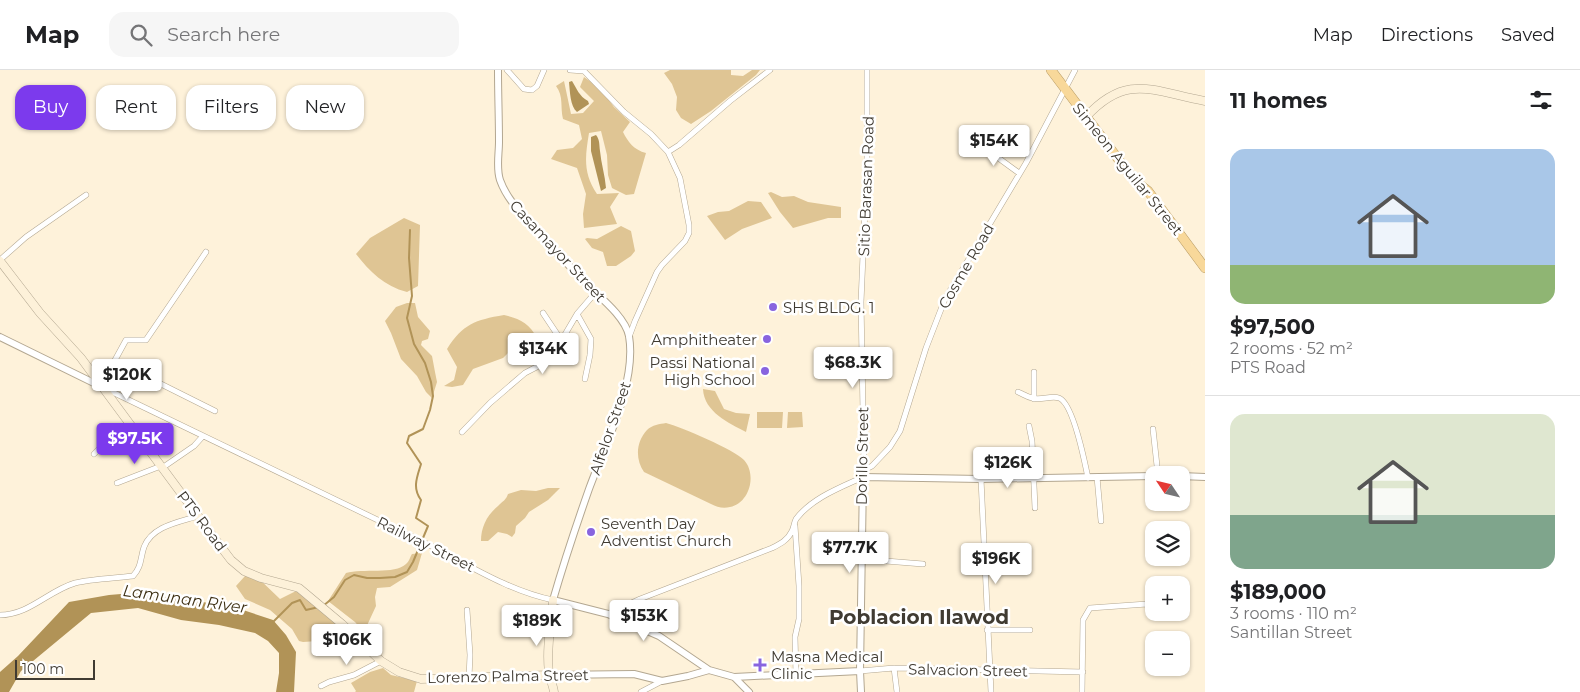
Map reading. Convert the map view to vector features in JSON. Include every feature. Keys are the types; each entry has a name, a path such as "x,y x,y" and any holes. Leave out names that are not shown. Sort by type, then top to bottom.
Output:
{"highway":[{"name":"Simeon Aguilar Street","path":"1050,70 1134,180 1148,191 1205,268"}],"main road":[{"path":"1086,117 1096,106 1111,95 1136,88 1205,101"},
{"name":"PTS Road","path":"0,260 40,313 82,358 231,560 244,571 299,588 342,624"},
{"path":"553,600 548,644 549,675 554,692"},
{"name":"Lorenzo Palma Street","path":"342,624 381,661 399,672 421,679 549,675"}],"street":[{"name":"Casamayor Street","path":"498,70 498,161 500,178 506,192 544,240 621,319 629,337"},
{"path":"507,70 524,89 532,90 537,86 544,70"},
{"name":"Alfelor Street","path":"553,600 571,539 608,440 625,388 629,372 629,337 657,272 662,264 685,241 689,233 680,178 668,152 584,72 570,70"},
{"path":"668,152 679,146 730,101 770,70"},
{"name":"Sitio Barasan Road","path":"861,302 868,154 867,70"},
{"name":"Cosme Road","path":"608,614 782,543 791,533 795,520 811,505 827,493 863,474 890,447 900,431 926,348 945,299 1034,147 1075,70"},
{"path":"980,146 1019,173"},
{"path":"0,260 26,237 86,196"},
{"path":"0,337 101,384 126,340 146,340 206,252"},
{"path":"462,432 490,403 525,373 550,360 577,314 596,292"},
{"name":"Dorillo Street","path":"861,302 863,474 861,692"},
{"path":"543,313 561,340"},
{"path":"577,314 591,339 585,379"},
{"path":"115,361 215,410"},
{"path":"1034,372 1034,399"},
{"name":"Railway Street","path":"101,384 497,580 535,597 608,614 659,636 709,670 734,677 749,692"},
{"path":"1018,392 1034,399 1058,397 1064,400 1070,410 1088,478"},
{"path":"1029,426 1032,441 1035,508"},
{"path":"1154,429 1157,466"},
{"path":"94,454 104,444 135,431"},
{"path":"117,483 162,467 194,446 203,436"},
{"path":"984,450 981,479 991,692"},
{"path":"863,474 981,479 1145,476"},
{"path":"1190,476 1205,477"},
{"path":"1097,477 1101,521"},
{"path":"0,615 17,614 60,589 75,583 133,576 140,569 145,545 150,536 158,529 198,516"},
{"path":"795,520 799,586 799,619 795,637 796,674"},
{"path":"861,560 923,564"},
{"path":"1082,692 1083,620 1090,608 1145,604"},
{"path":"467,610 470,655 469,678"},
{"path":"987,630 1030,630"},
{"path":"321,686 354,674 381,661"},
{"path":"894,668 897,692"},
{"name":"Salvacion Street","path":"734,677 894,668 1083,672"},
{"path":"641,692 662,681 709,670"},
{"name":"Lorenzo Palma Street","path":"549,675 634,674 662,681"}],"shaded area":[{"path":"670,70 731,70 731,75 743,76 752,70 760,70 711,111 691,124 681,118 676,110 677,97 672,84 664,73"},
{"path":"584,77 600,88 614,107 630,122 623,132 632,145 646,153 634,194 626,195 612,188 601,131 589,133 586,165 592,186 597,194 619,193 610,207 617,224 584,228 583,214 586,194 577,168 551,159 557,150 573,148 582,139 579,125 563,119 561,98 556,86 564,81 571,114 583,113 594,101 580,87"},
{"path":"572,81 580,95 589,104 577,112 571,98 569,82"},
{"path":"596,135 599,142 606,188 601,191 591,151 591,137"},
{"path":"771,192 782,197 794,196 808,202 841,207 841,218 828,218 793,228 768,193"},
{"path":"748,201 761,202 772,218 742,229 725,240 707,216 729,211"},
{"path":"404,218 420,225 418,286 407,292 391,286 378,278 356,254 370,238"},
{"path":"621,226 631,231 635,251 616,266 607,266 603,252 592,248 585,239 597,239"},
{"path":"407,303 415,303 418,317 430,331 428,339 422,341 421,345 432,356 437,382 432,398 426,392 417,376 401,359 385,321 396,307"},
{"path":"504,315 519,320 531,329 537,338 534,347 515,346 503,358 473,369 463,385 444,386 454,380 457,367 447,349 453,341 471,324"},
{"path":"703,389 715,391 724,409 736,413 750,414 746,432 718,416 704,397"},
{"path":"757,412 783,412 782,428 757,428"},
{"path":"788,412 802,412 803,427 787,428"},
{"path":"666,423 719,445 744,460 748,466 751,480 747,494 742,500 730,507 718,507 644,472 638,456 639,445 643,435 649,428"},
{"path":"560,488 548,500 529,512 516,526 512,537 498,532 488,541 481,541 483,526 488,517 508,494 521,490 536,491"},
{"path":"422,553 417,570 390,587 377,588 376,606 364,632 355,622 328,601 346,573 394,569 407,563 412,554"},
{"path":"245,576 256,576 280,599 296,591 310,598 348,634 348,639 299,641 292,629 270,610 245,599 236,586"},
{"path":"133,593 192,600 240,609 273,620 286,635 296,652 294,692 276,692 279,673 279,653 268,641 255,633 219,625 181,620 138,608 91,613 21,671 9,692 0,692 0,672 18,656 69,602"},
{"path":"383,668 391,675 417,681 414,692 355,692 351,683 370,672"}],"waterway":[{"path":"323,606 334,597 345,580 354,575 380,578 395,577 407,572 428,526 416,518 421,500 416,487 421,464 407,443 409,436 423,429 433,396 425,363 414,344 407,318 412,296 409,258 410,230"},
{"path":"273,622 292,603 300,600 306,610 319,607"}],"place":[{"name":"SHS BLDG. 1","path":"773,307"},
{"name":"Amphitheater","path":"767,339"},
{"name":"Passi National High School","path":"765,371"},
{"name":"Seventh Day Adventist Church","path":"591,532"},
{"name":"Masna Medical Clinic","path":"760,665"}],"district":[{"name":"Poblacion Ilawod","path":"919,617"}],"water label":[{"name":"Lamunan River","path":"185,599"}]}
